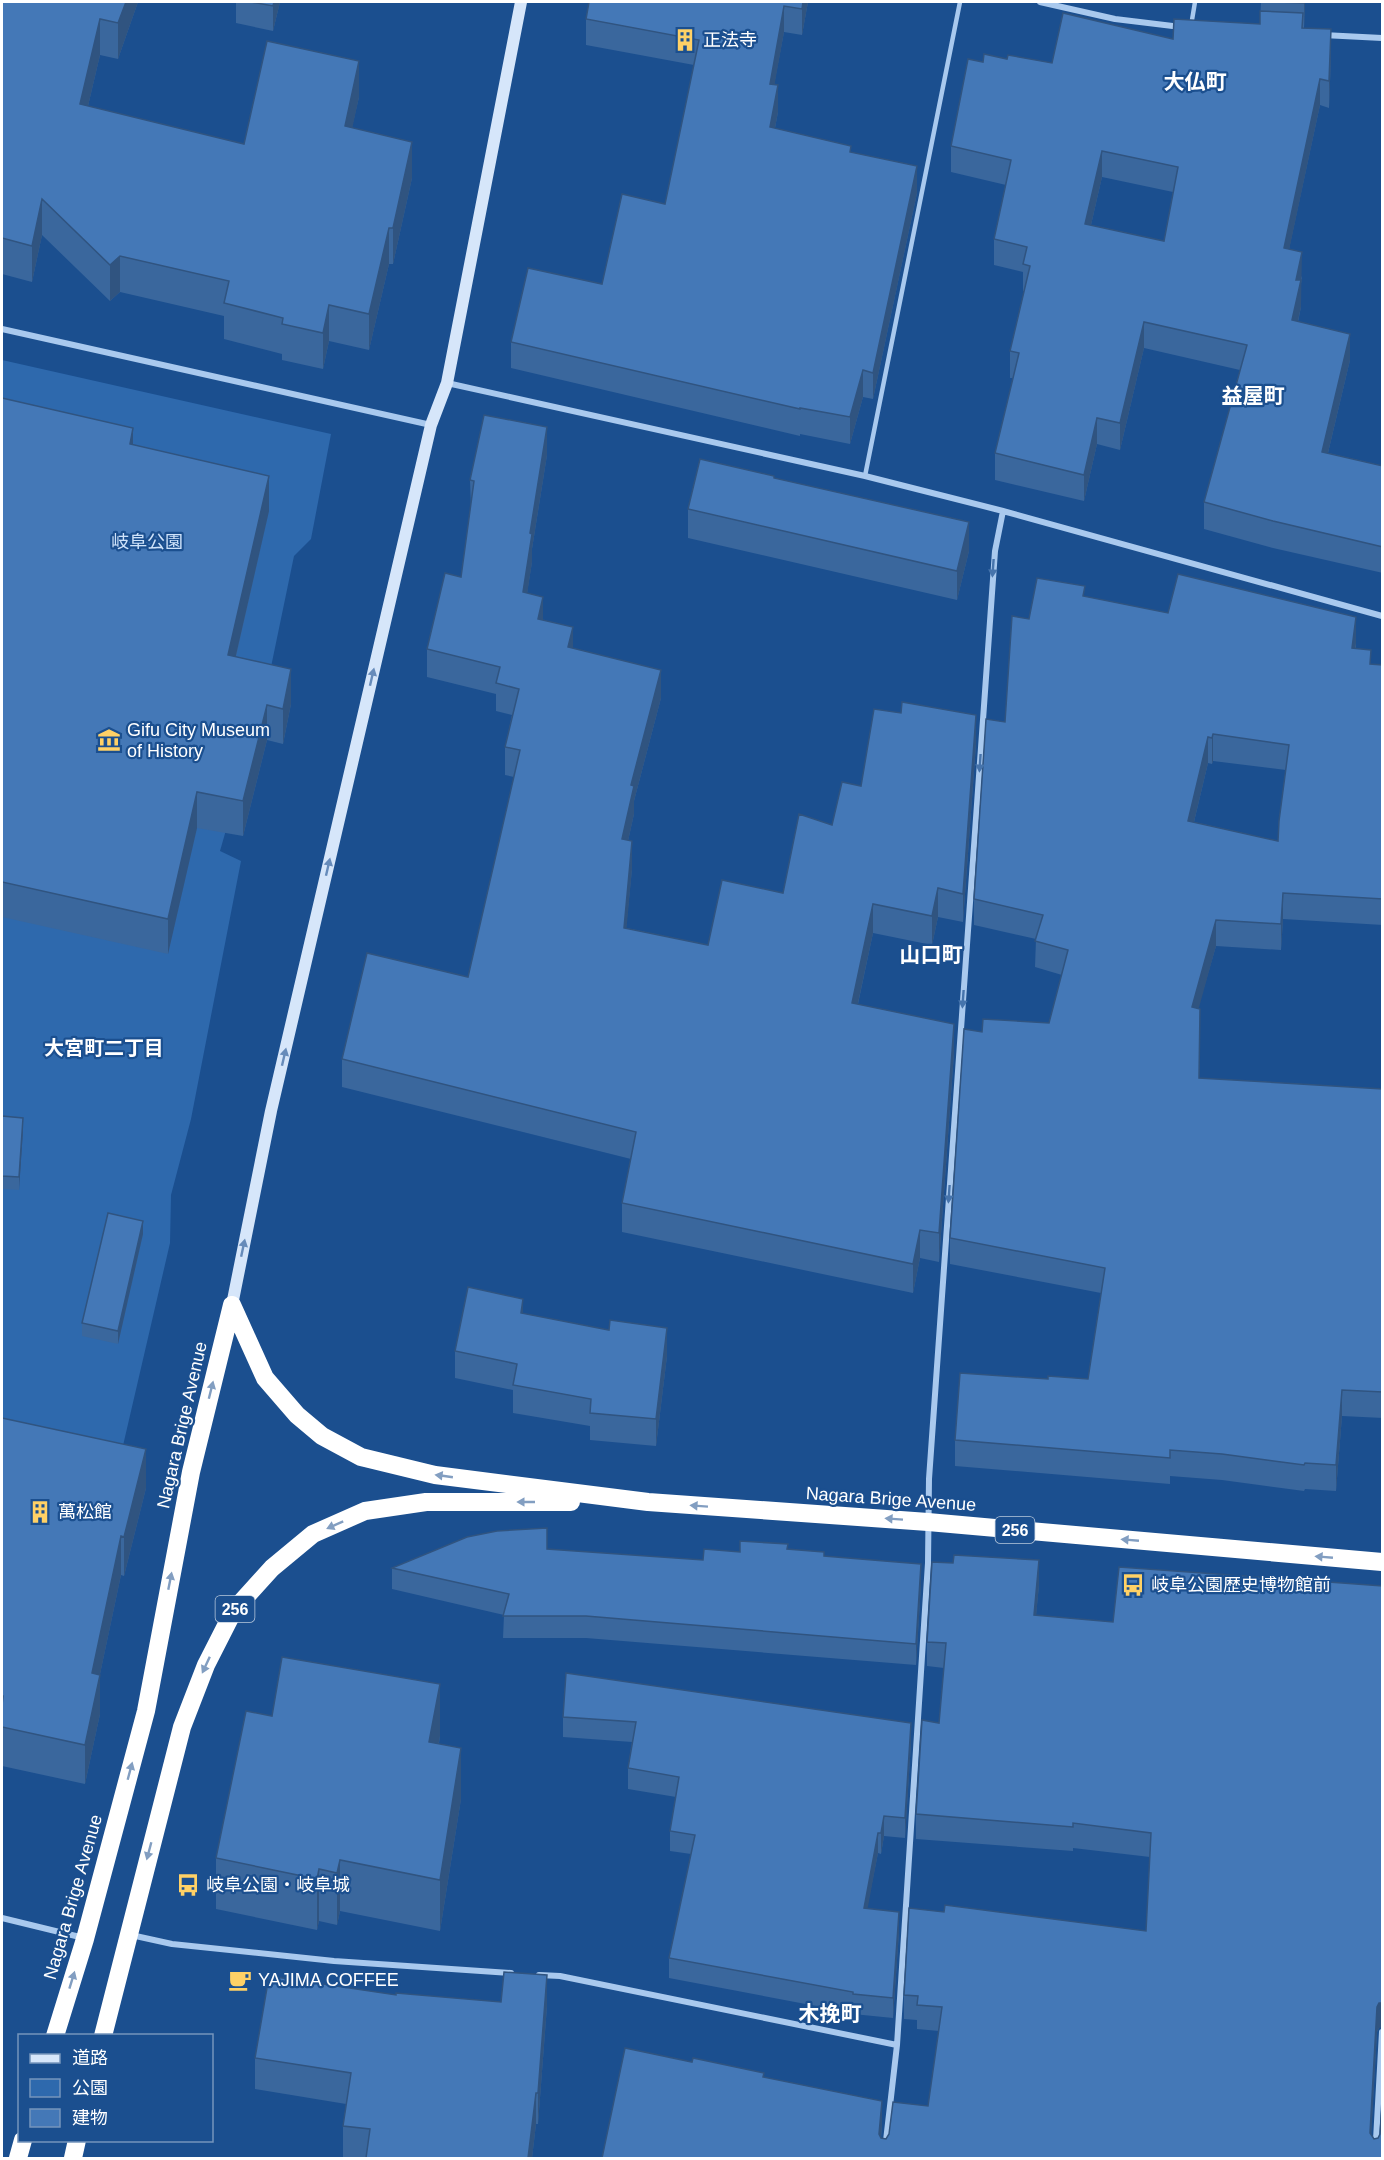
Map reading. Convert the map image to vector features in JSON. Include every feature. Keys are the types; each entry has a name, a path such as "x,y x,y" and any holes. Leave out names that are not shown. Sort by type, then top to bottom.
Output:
{"highway":[{"name":"Nagara Brige Avenue","path":"232,1305 265,1378 297,1415 322,1436 361,1457 435,1475 648,1502 928,1522 1383,1562"},
{"name":"Nagara Brige Avenue","path":"56,2034 85,1939 146,1711 191,1472 232,1305"},
{"name":"Nagara Brige Avenue","path":"102,2034 182,1726 206,1665 234,1610 272,1568 313,1534 365,1511 426,1502 648,1502"},
{"path":"18,2158 22,2142"},
{"path":"73,2158 77,2142"}],"street":[{"path":"232,1305 271,1111 431,425 447,383 521,2"},
{"path":"1040,2 1115,19 1203,29"},
{"path":"1311,35 1383,38"},
{"path":"2,329 431,425"},
{"path":"447,383 865,476 1003,511 1383,616"},
{"path":"884,2158 897,2045 928,1563 929,1479 994,562 1003,511"},
{"path":"2,1918 85,1939"},
{"path":"127,1935 172,1944 334,1961 524,1974"},
{"path":"536,1975 560,1976 897,2045"},
{"path":"1375,2158 1383,2031"}],"lane":[{"path":"865,476 960,2"},
{"path":"1191,29 1195,2"}],"green space":[{"name":"岐阜公園","path":"2,360 331,434 311,539 294,556 266,691 220,851 241,861 191,1119 171,1195 170,1243 64,1700 2,1699"}],"building":[{"path":"2,2 126,2 118,23 100,19 80,104 244,144 267,41 359,61 345,126 412,142 393,228 389,228 369,314 329,305 323,333 282,324 283,318 224,303 229,281 120,256 110,265 42,199 32,246 2,238"},
{"path":"251,2 274,2 273,6"},
{"path":"589,2 803,2 802,9 784,6 770,84 778,85 770,127 851,146 850,152 917,166 873,373 863,370 850,417 800,409 511,342 528,268 602,284 622,194 665,204 699,40 586,19"},
{"path":"1260,11 1303,13 1302,28 1331,29 1329,81 1320,79 1284,248 1302,252 1296,280 1301,280 1292,320 1350,334 1322,452 1383,466 1383,547 1204,502 1247,345 1144,322 1120,423 1097,418 1084,475 995,453 1019,353 1010,351 1030,266 1023,264 1027,247 994,239 1011,160 951,146 968,59 983,62 984,54 1007,59 1008,55 1052,63 1063,13 1173,39 1174,19 1260,24","holes":["1102,151 1178,167 1164,241 1085,224"]},
{"name":"Gifu City Museum of History","path":"2,398 133,428 130,444 269,476 228,655 291,669 283,709 267,705 243,801 197,792 168,919 2,882"},
{"path":"484,415 547,427 523,592 543,597 538,619 573,627 568,647 661,670 631,785 634,786 622,839 632,841 624,928 708,945 722,880 783,893 799,814 832,825 842,782 861,786 874,709 901,713 902,702 976,715 963,894 938,888 932,916 873,904 852,1003 954,1024 939,1233 920,1230 913,1264 622,1203 636,1132 342,1059 367,953 468,977 520,750 505,747 519,689 496,683 500,667 427,649 445,573 461,577 474,481 470,480"},
{"path":"700,459 969,522 957,571 688,509"},
{"path":"1178,574 1356,617 1352,648 1371,650 1370,664 1383,665 1383,899 1283,893 1281,924 1216,920 1192,1007 1200,1009 1199,1078 1383,1089 1383,1392 1342,1390 1336,1465 1305,1463 1304,1465 1222,1454 1170,1450 1170,1458 955,1440 960,1373 1048,1379 1048,1376 1088,1379 1105,1268 950,1238 964,1029 982,1032 983,1019 1049,1023 1068,950 1035,941 1043,915 974,899 986,719 1005,722 1012,616 1029,619 1037,578 1085,586 1083,596 1168,613","holes":["1213,734 1289,745 1278,841 1188,821 1208,737 1212,738"]},
{"path":"2,1116 23,1118 19,1177 2,1176"},
{"path":"108,1213 143,1221 118,1331 82,1323"},
{"path":"468,1287 523,1299 521,1313 609,1330 610,1320 667,1328 656,1419 590,1413 591,1399 513,1385 517,1364 455,1351"},
{"path":"2,1418 146,1449 124,1537 121,1536 92,1673 100,1675 85,1745 2,1727"},
{"path":"547,1528 547,1549 703,1560 704,1549 740,1552 740,1541 788,1544 787,1549 824,1552 824,1556 921,1564 916,1644 586,1616 503,1616 509,1594 392,1568 467,1537 497,1531"},
{"path":"954,1555 1039,1560 1034,1615 1113,1622 1119,1567 1383,1586 1383,2003 1379,2003 1377,2007 1370,2133 1374,2139 1380,2134 1383,2093 1383,2158 602,2158 625,2048 692,2062 693,2058 764,2073 763,2077 882,2101 879,2134 881,2138 886,2139 889,2134 893,2102 928,2106 942,2007 917,2005 918,1996 904,1995 909,1908 944,1912 945,1905 1146,1931 1151,1833 1073,1823 1073,1827 916,1814 922,1720 939,1723 946,1643 927,1642 932,1562 953,1563"},
{"path":"282,1657 440,1684 429,1742 461,1748 440,1880 340,1860 337,1873 319,1869 317,1879 216,1858 246,1711 272,1716"},
{"path":"566,1673 911,1723 905,1818 884,1816 881,1833 878,1833 864,1908 899,1912 893,1998 853,1994 853,1992 669,1958 695,1835 670,1831 679,1777 628,1768 636,1722 563,1717"},
{"path":"504,1972 547,1975 538,2093 536,2093 528,2158 366,2158 370,2129 343,2126 351,2073 255,2058 269,1976 396,1995 396,1993 501,2002"}],"place":[{"name":"正法寺","path":"685,40"},
{"name":"Gifu City Museum of History","path":"109,740"},
{"name":"萬松館","path":"40,1512"},
{"name":"岐阜公園歴史博物館前","path":"1133,1585"},
{"name":"岐阜公園・岐阜城","path":"188,1885"},
{"name":"YAJIMA COFFEE","path":"240,1980"}],"district":[{"name":"大仏町","path":"1195,82"},
{"name":"益屋町","path":"1253,396"},
{"name":"山口町","path":"931,955"},
{"name":"大宮町二丁目","path":"104,1048"},
{"name":"木挽町","path":"830,2014"}]}
